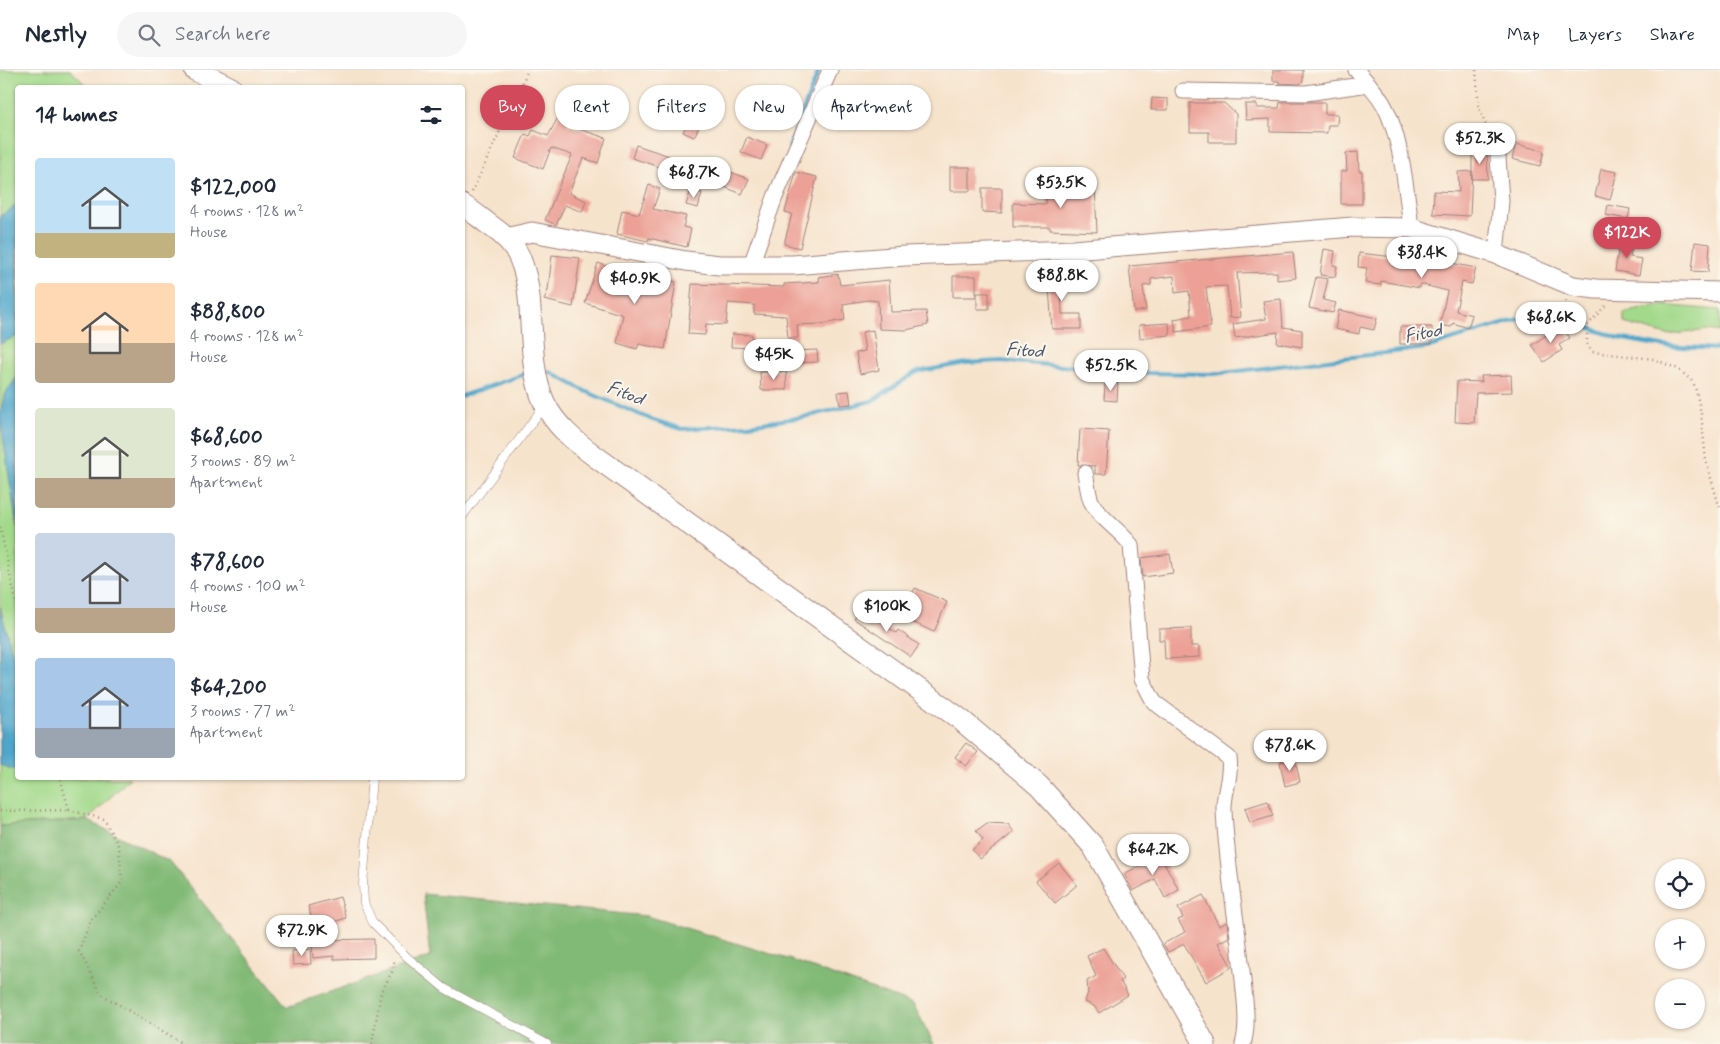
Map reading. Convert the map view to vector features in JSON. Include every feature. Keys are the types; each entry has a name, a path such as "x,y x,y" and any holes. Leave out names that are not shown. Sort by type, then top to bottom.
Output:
{"main road":[{"path":"195,70 225,85"},
{"path":"465,207 506,238 516,250 525,279 534,372 545,404 554,418 571,437 596,458 960,719 1039,786 1093,846 1205,1044"}],"street":[{"path":"751,265 775,197 830,70"},
{"path":"1356,70 1369,84 1384,106 1392,124 1407,193 1411,228"},
{"path":"1183,91 1306,93 1369,84"},
{"path":"1496,254 1501,200 1498,157"},
{"path":"506,238 532,232 618,250 686,261 719,265 793,265 905,256 1073,250 1353,227 1411,228 1496,254 1573,286 1596,289 1720,292"},
{"path":"1086,473 1090,499 1100,515 1121,532 1131,545 1142,679 1154,702 1229,758 1231,771 1224,808 1228,862 1245,1000 1246,1035 1243,1044"}],"lane":[{"path":"465,513 545,404"},
{"path":"372,780 363,860 364,903 373,923 398,948 444,988 547,1044"}],"path":[{"path":"465,204 528,70"},
{"path":"1476,70 1479,108 1498,157"},
{"path":"1587,326 1587,344 1592,352 1654,359 1678,369 1691,380 1695,386 1701,413 1706,461 1720,509"},
{"path":"0,527 15,598"},
{"path":"61,780 69,810"},
{"path":"0,811 69,810 104,819 119,847 122,882 92,920 79,951 101,994 184,1044"},
{"path":"372,1044 381,992 392,972 398,948"}],"green space":[{"path":"0,70 70,70 86,85 15,85 15,780 128,780 87,820 0,826"},
{"path":"1659,305 1720,310 1720,332 1708,330 1667,335 1624,323 1624,313"},
{"path":"87,820 170,862 287,1007 430,957 423,894 646,916 788,959 913,1004 934,1044 0,1044 0,826"}],"water":[{"path":"15,206 15,337 0,344 0,216"},
{"path":"15,380 15,514 0,418 4,395"},
{"path":"0,607 15,663 15,768 12,769 0,765"}],"building":[{"path":"1273,70 1303,70 1303,81 1300,84 1273,81"},
{"path":"1152,98 1168,99 1168,110 1151,110"},
{"path":"1280,102 1325,102 1325,114 1338,114 1337,125 1328,125 1327,133 1270,132 1270,119 1246,120 1245,104 1257,104 1257,108 1279,108"},
{"path":"1190,103 1224,103 1236,114 1236,142 1209,142 1209,132 1190,132"},
{"path":"555,123 555,130 582,130 606,138 598,163 583,158 569,193 586,201 582,212 565,205 556,225 545,220 572,155 551,148 543,169 515,158 525,134 530,136 533,130 548,136"},
{"path":"684,130 698,130 694,137 683,132"},
{"path":"747,137 767,145 761,160 741,152"},
{"path":"1516,144 1544,151 1540,166 1512,159"},
{"path":"636,145 697,165 693,178 632,158"},
{"path":"1472,150 1487,150 1488,179 1472,179"},
{"path":"1358,152 1359,171 1362,171 1362,204 1341,204 1341,171 1347,171 1346,153"},
{"path":"950,167 970,167 970,191 950,191"},
{"path":"1601,169 1617,172 1610,200 1595,196"},
{"path":"728,171 749,179 742,194 722,186"},
{"path":"1472,171 1470,216 1433,214 1434,191 1459,192 1458,172"},
{"path":"796,172 817,177 800,248 784,244 792,214 785,212"},
{"path":"1047,180 1095,184 1097,232 1050,230 1050,227 1013,227 1013,203 1046,204"},
{"path":"649,185 660,189 653,209 686,216 683,227 691,229 687,247 649,238 648,241 617,234 622,210 639,214"},
{"path":"982,188 1002,188 1002,213 982,212"},
{"path":"691,190 702,193 698,208 686,205"},
{"path":"1608,205 1630,209 1628,219 1606,215"},
{"path":"1620,239 1633,241 1630,257 1642,259 1639,275 1615,271"},
{"path":"1695,242 1710,244 1708,272 1692,271"},
{"path":"1324,249 1335,251 1333,265 1337,266 1335,277 1320,275"},
{"path":"1293,252 1296,278 1277,280 1277,272 1237,273 1241,317 1230,318 1227,286 1206,287 1211,327 1176,332 1174,319 1191,316 1189,291 1175,293 1174,276 1151,279 1151,285 1143,286 1146,310 1134,312 1129,266"},
{"path":"1395,252 1476,268 1472,284 1462,282 1456,311 1472,315 1468,328 1453,323 1451,327 1440,325 1447,291 1420,284 1420,288 1381,281 1381,285 1365,283 1367,268 1358,267 1359,253 1394,257"},
{"path":"552,255 580,258 573,307 544,300 548,290"},
{"path":"598,263 626,273 676,282 665,349 639,344 637,349 617,343 623,315 585,303"},
{"path":"1072,272 1073,288 1061,289 1062,314 1081,314 1081,329 1052,329 1048,273"},
{"path":"838,274 840,285 889,280 891,312 926,311 928,325 906,330 879,329 878,301 868,300 843,304 845,320 797,325 798,338 788,338 786,316 754,314 754,305 728,303 726,325 706,324 705,335 688,334 692,284 784,287 784,284 819,282 818,277"},
{"path":"953,276 976,276 976,297 953,297"},
{"path":"1316,277 1328,279 1323,300 1336,303 1333,313 1309,308"},
{"path":"977,293 989,293 989,309 977,309"},
{"path":"1281,299 1283,327 1302,330 1302,347 1277,343 1278,332 1235,338 1233,324 1266,319 1263,301"},
{"path":"1339,310 1377,318 1374,330 1360,327 1359,334 1335,329"},
{"path":"1169,323 1170,335 1140,338 1139,325"},
{"path":"1561,325 1570,338 1559,345 1562,350 1544,362 1532,345"},
{"path":"1400,327 1432,327 1432,344 1400,344"},
{"path":"873,330 879,370 860,374 856,353 865,351 862,332"},
{"path":"732,334 752,335 752,348 731,347"},
{"path":"817,350 818,362 793,363 793,351"},
{"path":"786,371 787,390 761,390 760,372"},
{"path":"1511,375 1512,392 1476,393 1474,423 1455,422 1457,381 1482,382 1481,376"},
{"path":"1109,382 1118,383 1117,401 1104,400 1105,384"},
{"path":"849,391 851,404 840,405 838,392"},
{"path":"1080,429 1109,431 1106,474 1095,474 1095,466 1078,465"},
{"path":"1170,554 1173,573 1143,577 1141,558"},
{"path":"915,588 947,602 934,632 908,620 914,605 908,603"},
{"path":"862,608 896,633 898,630 919,645 911,657 854,619"},
{"path":"1191,628 1191,646 1199,646 1199,657 1165,659 1164,640 1159,640 1159,629"},
{"path":"966,743 978,752 966,766 955,757"},
{"path":"1295,759 1300,782 1285,786 1280,762"},
{"path":"1268,801 1273,816 1250,823 1245,808"},
{"path":"987,823 1008,824 1014,832 980,859 972,850 983,840 976,831"},
{"path":"1160,855 1179,890 1165,898 1155,879 1133,891 1124,874"},
{"path":"1059,863 1077,885 1055,903 1036,881"},
{"path":"1203,895 1219,926 1227,922 1229,937 1218,943 1232,967 1206,982 1184,944 1168,952 1163,944 1185,932 1178,920 1183,918 1178,908"},
{"path":"340,897 346,918 315,928 308,906"},
{"path":"374,939 374,958 334,959 334,956 313,958 312,944 319,943 318,940"},
{"path":"1103,948 1123,979 1120,981 1128,995 1099,1013 1094,1006 1085,1002 1088,992 1087,981 1096,976 1087,956"},
{"path":"310,949 311,964 293,965 292,951"}],"waterway":[{"path":"789,147 819,70"},
{"name":"Fitod","path":"543,372 550,372 585,391 650,419 682,429 748,425 804,417 872,401 916,372 966,363 1001,361 1145,373 1214,374 1426,348 1544,311 1618,338 1662,346 1720,349"},
{"name":"Fitod","path":"465,395 528,373"}]}
